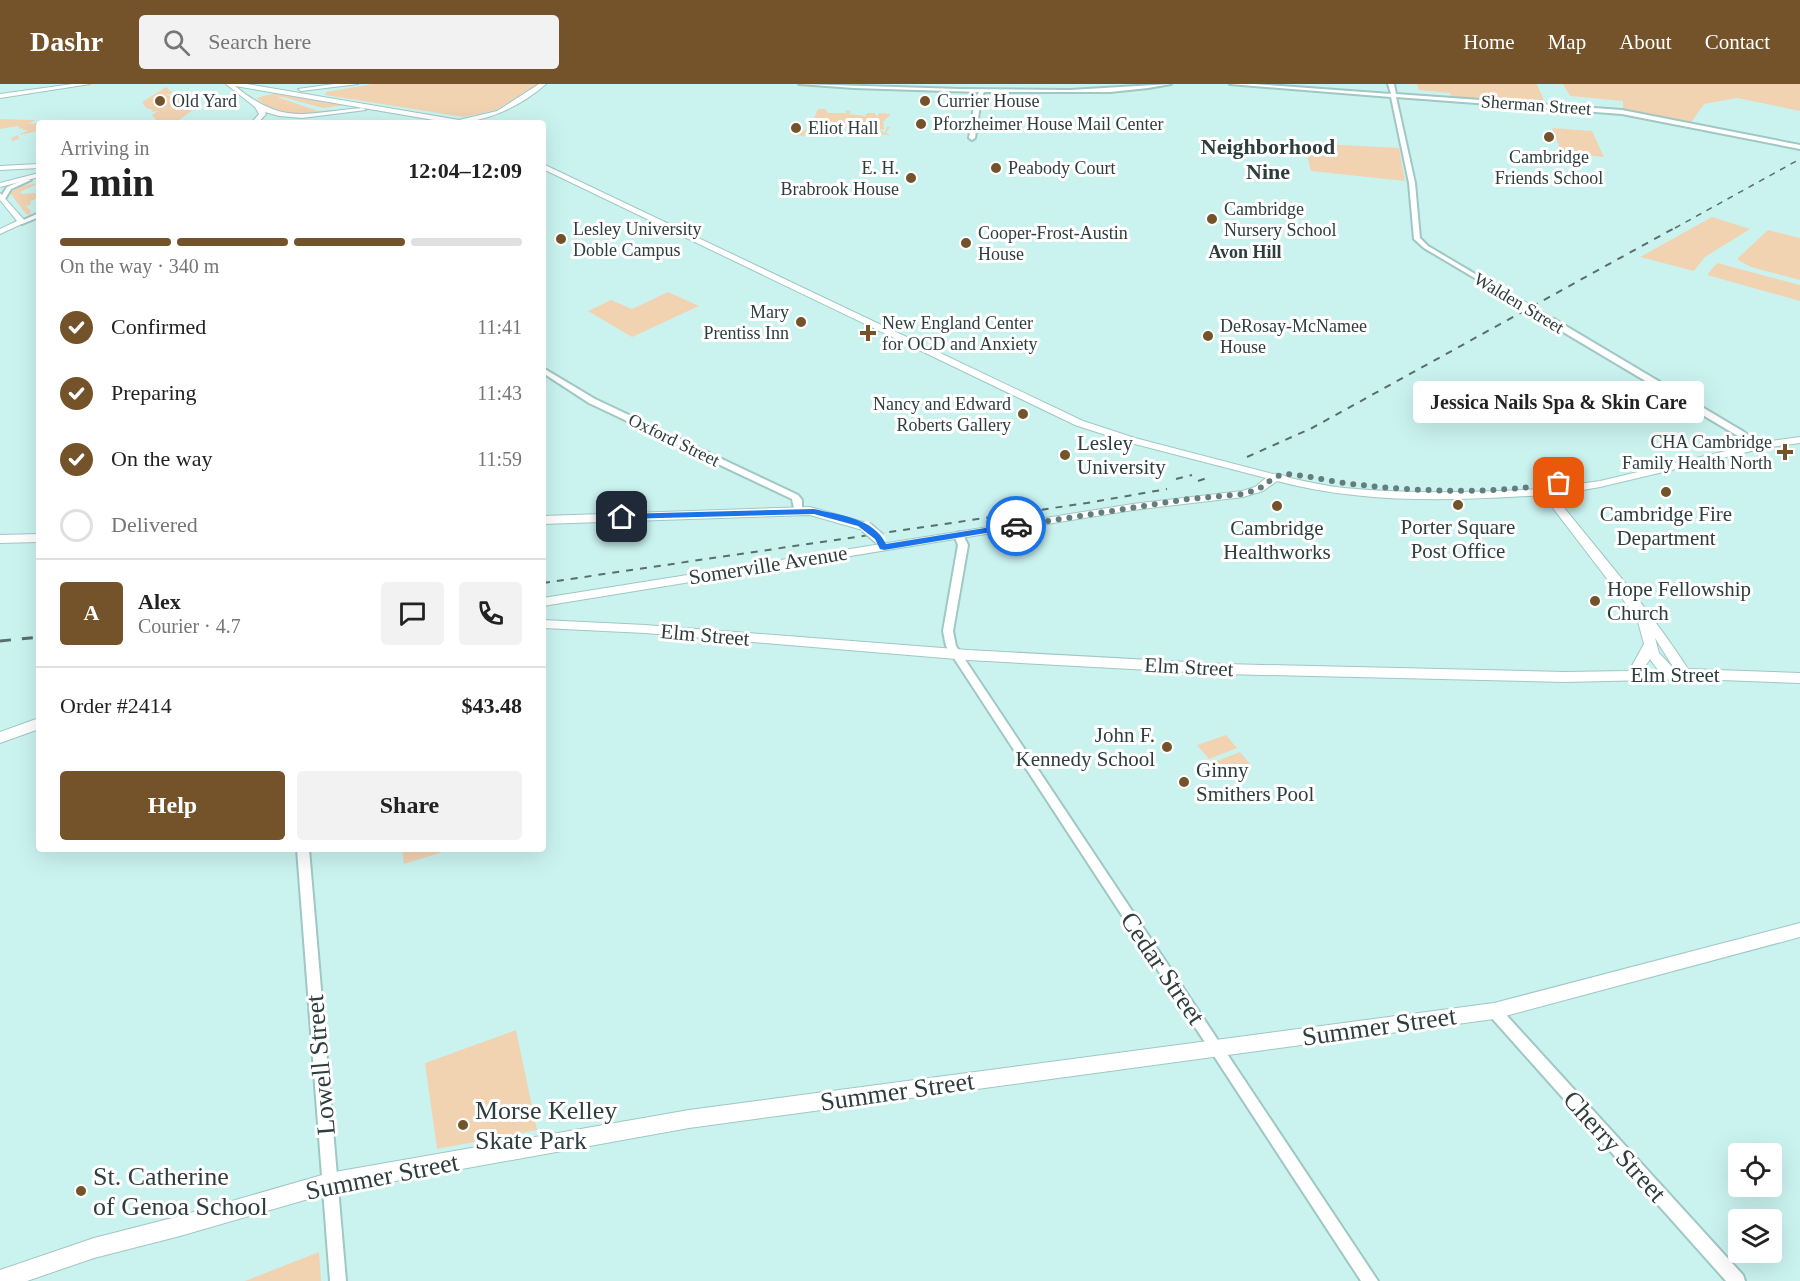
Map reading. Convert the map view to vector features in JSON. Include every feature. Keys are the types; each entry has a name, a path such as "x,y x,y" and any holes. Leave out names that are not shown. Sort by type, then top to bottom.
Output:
{"main road":[{"path":"1,96 87,84"},
{"path":"229,84 257,105 284,115 350,111 393,112 433,120"},
{"path":"236,84 450,120"},
{"path":"250,100 264,93 351,84"},
{"path":"326,98 321,95 323,91 351,84"},
{"path":"470,120 502,110 543,84"},
{"path":"334,112 347,108 349,104 346,101"},
{"path":"295,120 350,111 355,107 355,103"},
{"path":"257,105 262,115 257,120"},
{"path":"322,116 393,112"},
{"path":"546,162 1062,406 1119,428 1342,491 1474,496 1610,482 1800,432"},
{"path":"0,168 36,166"},
{"path":"546,167 1073,421 1131,440 1273,478 1293,479"},
{"path":"0,186 36,178"},
{"path":"0,186 36,178"},
{"path":"0,232 22,222 1,197"},
{"path":"1753,443 1800,440"},
{"name":"Somerville Avenue","path":"1243,494 1259,489 1273,478"},
{"name":"Somerville Avenue","path":"546,601 882,543 959,535 1188,499 1243,494 1263,495 1293,479"},
{"path":"1543,489 1639,612 1659,634 1684,674"},
{"path":"546,520 820,512 866,527 882,543"},
{"path":"0,539 36,538"},
{"name":"Elm Street","path":"546,604 553,618 580,625"},
{"path":"1639,612 1645,624 1654,657 1669,674"},
{"name":"Elm Street","path":"547,625 580,625 956,654 1275,671 1564,676 1684,674 1800,678"},
{"path":"1633,675 1650,644"},
{"path":"0,738 36,724"},
{"name":"Summer Street","path":"0,1280 76,1253 329,1183 689,1119 1494,1011 1800,930"}],"street":[{"path":"29,84 32,93"},
{"path":"802,84 982,91 1080,92 1168,84"},
{"name":"Sherman Street","path":"1233,84 1622,112 1800,147"},
{"name":"Walden Street","path":"1390,84 1412,185 1417,239 1426,247 1753,443"},
{"path":"972,138 982,91"},
{"path":"1,197 9,188 28,180"},
{"path":"22,222 36,216"},
{"name":"Oxford Street","path":"546,372 592,401 795,497 798,500 798,511"},
{"name":"Cedar Street","path":"959,535 963,547 948,634 949,643 1370,1281"},
{"name":"Lowell Street","path":"303,852 338,1281"},
{"name":"Cherry Street","path":"1494,1011 1737,1281"}],"shaded area":[{"path":"373,84 538,84 496,110 464,117 325,95 326,92"},
{"path":"1417,84 1537,84 1546,105 1452,98 1450,93 1419,90"},
{"path":"1563,84 1800,84 1800,111 1737,98 1704,104 1690,124 1623,110 1623,101 1570,96"},
{"path":"166,87 173,93 166,95 178,97 181,100 179,102 183,101 193,110 179,120 156,120 152,115 158,111 151,112 153,110 146,108 142,102"},
{"path":"276,93 335,101 345,105 323,108 277,97 318,111 339,110 295,114 265,105 256,98"},
{"path":"818,109 825,109 828,113 846,113 846,110 851,111 849,114 866,116 867,113 875,113 877,117 879,113 891,114 883,122 884,129 879,130 885,133 887,127 890,127 886,133 890,135 876,134 873,129 867,131 868,127 866,131 856,133 853,128 841,128 838,132 834,131 835,127 822,131 813,128 808,136 791,135 809,129"},
{"path":"0,119 35,120 28,124 36,123 36,132 18,135 19,140 16,139 13,142 11,138 29,130 19,129 19,126 0,129"},
{"path":"1552,128 1592,131 1604,157 1562,153"},
{"path":"1304,143 1399,148 1405,181 1311,171"},
{"path":"36,183 20,192 22,194 36,193 36,198 26,206 31,211 30,215 26,214 10,193 20,186"},
{"path":"1712,217 1750,229 1705,257 1694,271 1640,257"},
{"path":"1768,230 1800,238 1800,280 1751,267 1738,260"},
{"path":"1717,263 1800,285 1800,301 1707,275"},
{"path":"668,292 699,306 632,337 588,311 611,300 632,309"},
{"path":"1226,735 1237,748 1209,759 1197,745"},
{"path":"1240,752 1252,766 1223,777 1211,763"},
{"path":"402,852 442,852 404,864"},
{"path":"516,1030 537,1130 437,1149 425,1063"},
{"path":"319,1252 321,1281 245,1281"}],"railway":[{"path":"1675,228 1800,159"},
{"path":"1247,457 1312,428 1678,226"},
{"path":"1176,479 1192,475"},
{"path":"1198,481 1210,477"},
{"path":"546,583 1087,503 1167,489"},
{"path":"0,641 36,637"}],"way so far":[{"path":"1016,526 1188,499 1243,494 1259,489 1278,475 1284,474 1373,487 1404,489 1496,489 1559,483"}],"place":[{"name":"Old Yard","path":"160,101"},
{"name":"Currier House","path":"925,101"},
{"name":"Pforzheimer House Mail Center","path":"921,124"},
{"name":"Eliot Hall","path":"796,128"},
{"name":"Cambridge Friends School","path":"1549,137"},
{"name":"Peabody Court","path":"996,168"},
{"name":"E. H. Brabrook House","path":"911,178"},
{"name":"Cambridge Nursery School","path":"1212,219"},
{"name":"Lesley University Doble Campus","path":"561,239"},
{"name":"Cooper-Frost-Austin House","path":"966,243"},
{"name":"Mary Prentiss Inn","path":"801,322"},
{"name":"New England Center for OCD and Anxiety","path":"868,333"},
{"name":"DeRosay-McNamee House","path":"1208,336"},
{"name":"Nancy and Edward Roberts Gallery","path":"1023,414"},
{"name":"CHA Cambridge Family Health North","path":"1785,452"},
{"name":"Lesley University","path":"1065,455"},
{"name":"Jessica Nails Spa & Skin Care","path":"1559,483"},
{"name":"Cambridge Fire Department","path":"1666,492"},
{"name":"Porter Square Post Office","path":"1458,505"},
{"name":"Cambridge Healthworks","path":"1277,506"},
{"name":"Hope Fellowship Church","path":"1595,601"},
{"name":"John F. Kennedy School","path":"1167,747"},
{"name":"Ginny Smithers Pool","path":"1184,782"},
{"name":"Morse Kelley Skate Park","path":"463,1125"},
{"name":"St. Catherine of Genoa School","path":"81,1191"}],"district":[{"name":"Neighborhood Nine","path":"1268,158"},
{"name":"Avon Hill","path":"1245,252"}],"route":[{"path":"622,517 814,511 861,524 879,537 884,547 1016,526"}]}
